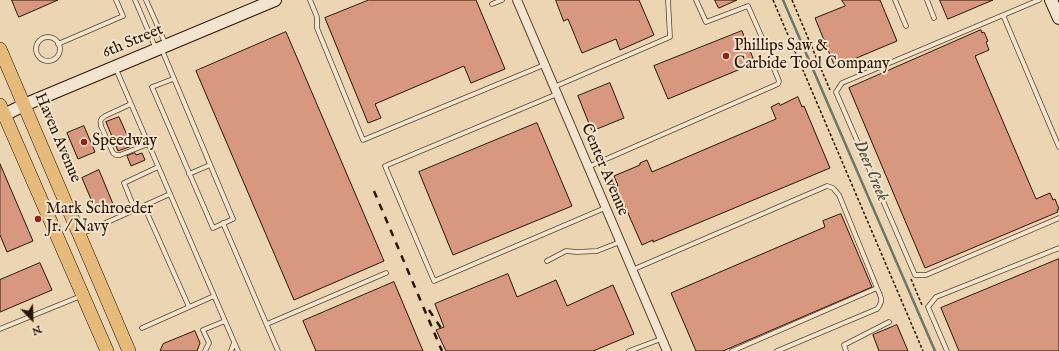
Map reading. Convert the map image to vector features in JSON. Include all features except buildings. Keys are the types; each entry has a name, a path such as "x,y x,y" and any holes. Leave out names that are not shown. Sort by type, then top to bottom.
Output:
{"main road":[{"path":"1051,0 1059,18"},
{"name":"6th Street","path":"1,115 161,48 268,1"},
{"name":"Haven Avenue","path":"0,49 129,351"},
{"path":"1,115 107,351"}],"street":[{"name":"Center Avenue","path":"516,0 667,351"}],"lane":[{"path":"58,44 123,16 116,0"},
{"path":"135,0 161,48"},
{"path":"146,0 161,48 173,79 233,219 213,228 152,87 173,79"},
{"path":"310,0 317,17 317,28 364,140 544,65"},
{"path":"492,4 502,0"},
{"path":"605,208 434,281 385,166 670,37 668,0"},
{"path":"696,0 706,22 748,6 767,49"},
{"path":"895,0 906,26"},
{"path":"926,0 934,18"},
{"path":"1039,0 842,83 836,92 915,275 926,275 1059,218"},
{"path":"1003,15 1059,147"},
{"path":"42,38 53,38 58,44 58,54 52,59 44,60 36,52 37,44 42,38"},
{"path":"588,167 778,84 779,81 772,64"},
{"path":"115,67 238,351"},
{"path":"131,104 101,118 101,126 113,153 120,155 148,144"},
{"path":"189,174 210,165"},
{"path":"135,210 124,182 158,167"},
{"path":"632,270 827,186 833,188 839,195 882,298 881,304 877,309 777,351"},
{"path":"80,234 170,194"},
{"path":"144,206 189,307"},
{"path":"223,223 278,351"},
{"path":"547,261 566,251 597,251 620,242"},
{"path":"947,351 928,307 936,297 1059,248"},
{"path":"266,324 386,273"},
{"path":"732,351 877,288"},
{"path":"0,329 83,296"},
{"path":"142,328 214,296"},
{"path":"206,351 209,343 203,330 225,321"},
{"path":"846,351 844,345 889,322"},
{"path":"628,351 661,338"},
{"path":"231,351 234,343"}],"path":[{"path":"773,0 923,351"}],"waterway":[{"name":"Deer Creek","path":"783,0 935,351"}],"railway":[{"path":"374,191 442,351"},
{"path":"429,310 441,328"}],"place":[{"name":"Phillips Saw & Carbide Tool Company","path":"726,56"},
{"name":"Speedway","path":"84,142"},
{"name":"Mark Schroeder Jr. / Navy","path":"38,219"}]}
